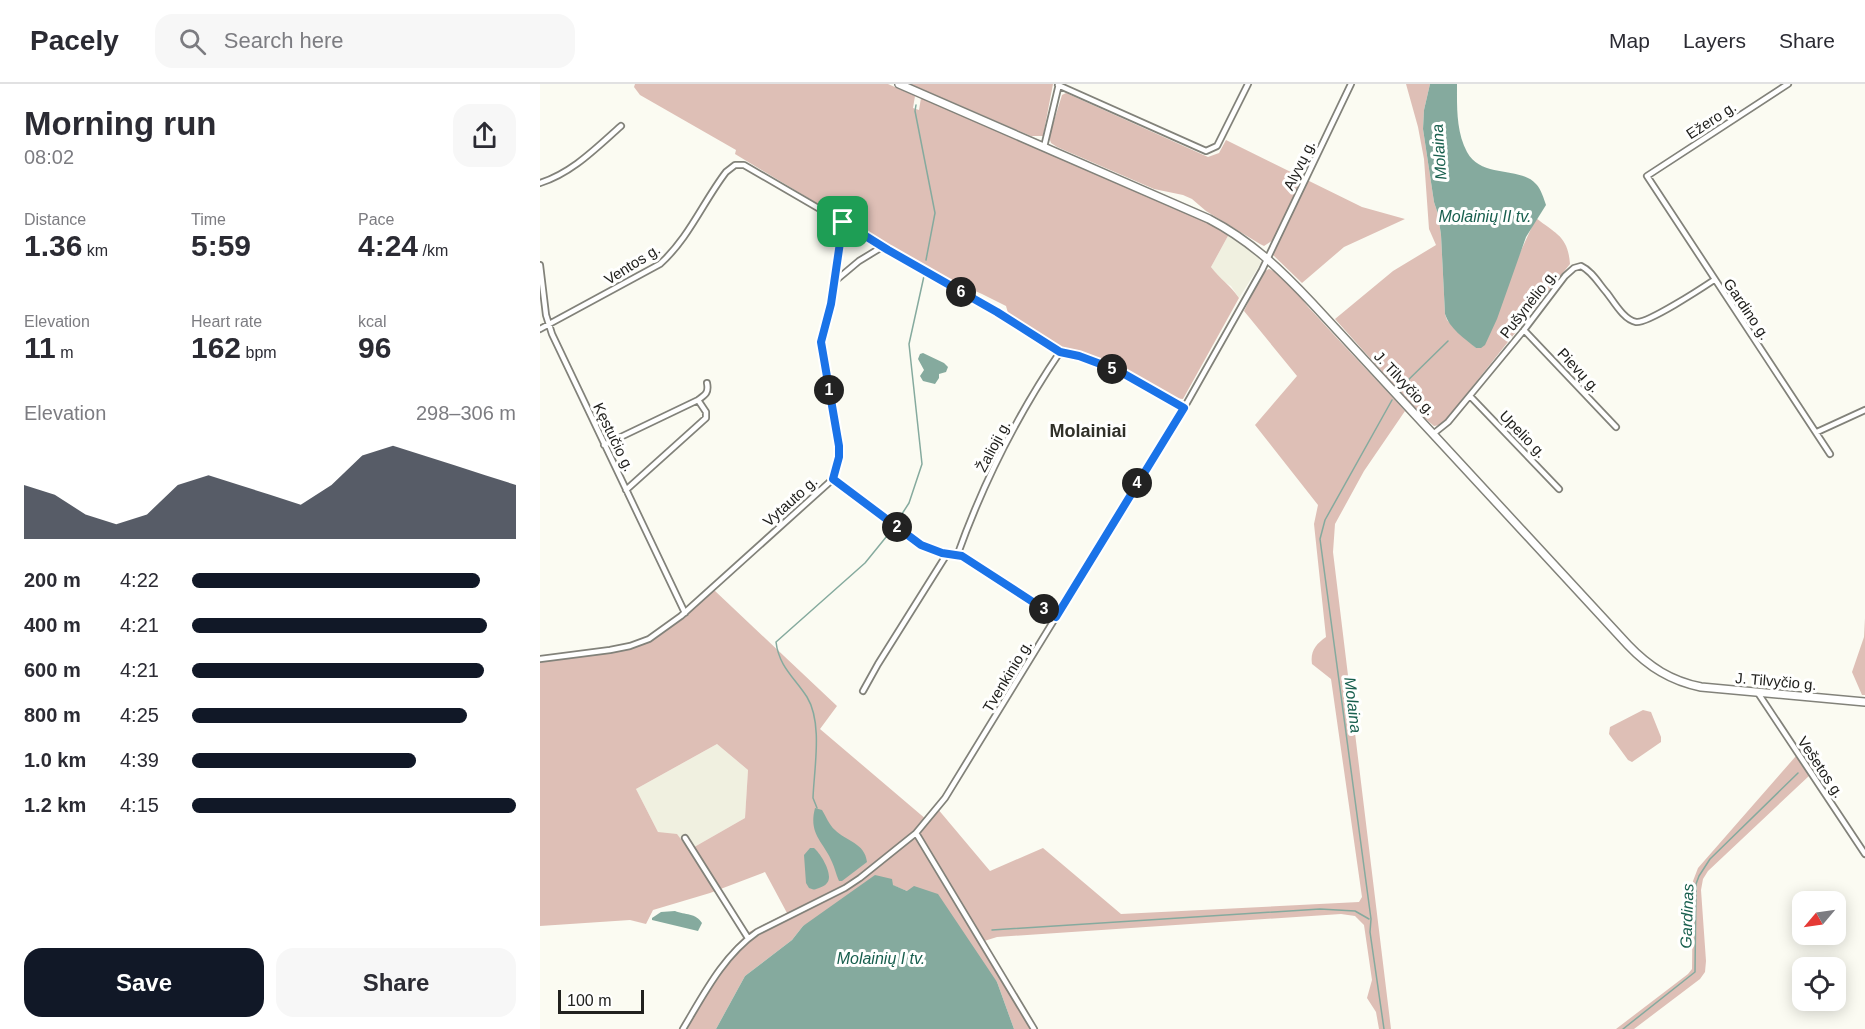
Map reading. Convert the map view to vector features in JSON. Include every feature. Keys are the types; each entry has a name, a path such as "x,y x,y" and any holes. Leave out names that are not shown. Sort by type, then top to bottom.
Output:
{"main road":[{"name":"J. Tilvyčio g.","path":"899,84 1209,219 1267,256 1641,658 1659,672 1689,685 1865,702"}],"street":[{"path":"1044,147 1059,85 1206,151 1217,146 1248,84"},
{"name":"Alyvų g.","path":"1267,256 1351,84"},
{"name":"Ežero g.","path":"1647,176 1788,84"},
{"path":"540,183 555,178 584,160 621,126"},
{"name":"Ventos g.","path":"540,329 660,264 675,251 721,179 735,165 750,168 843,222"},
{"name":"Gardino g.","path":"1647,176 1830,454"},
{"path":"843,222 882,247 997,312 1060,352 1079,356 1119,371 1184,408"},
{"name":"Vytauto g.","path":"540,659 630,646 649,639 684,613 833,479 839,457 839,446 821,342 834,282 843,222"},
{"path":"834,282 859,261 882,247"},
{"name":"Tvenkinio g.","path":"683,1029 733,951 748,938 845,888 916,833 945,798 1184,408 1262,270 1267,256"},
{"name":"Kęstučio g.","path":"540,266 548,325 684,613"},
{"name":"Pušynėlio g.","path":"1433,434 1448,422 1470,396 1565,276 1578,267 1590,272 1622,312 1630,320 1637,322 1650,318 1714,280"},
{"name":"Pievų g.","path":"1524,330 1616,427"},
{"name":"Žalioji g.","path":"957,556 985,486 1043,376 1060,352"},
{"path":"604,445 698,400 709,390 707,383"},
{"name":"Upelio g.","path":"1470,396 1559,489"},
{"path":"626,490 706,418 706,412 698,400"},
{"path":"1816,432 1865,410"},
{"path":"833,479 921,545 947,554 962,556 1056,617"},
{"path":"863,692 947,554"},
{"name":"Vešetos g.","path":"1758,693 1865,854"},
{"path":"916,833 1034,1029"},
{"path":"685,838 748,938"}],"shaded area":[{"path":"635,84 888,84 915,96 913,108 919,110 921,98 1199,218 1229,234 1211,267 1239,298 1183,399 1173,398 1113,361 1060,352 1008,313 1006,306 930,271 735,154 736,150 640,95 634,87"},
{"path":"910,84 1053,84 1043,136 1031,136"},
{"path":"1406,84 1430,84 1424,110 1423,129 1441,235 1447,320 1476,348 1536,218 1564,241 1570,264 1445,421 1434,426 1420,414 1335,319 1393,271 1436,245 1429,229 1424,159"},
{"path":"1066,93 1208,157 1219,153 1226,140 1362,207 1405,219 1344,247 1302,283 1273,255 1274,247 1299,192 1273,240 1264,246 1206,211 1192,199 1154,189 1051,143 1049,137 1062,95"},
{"path":"1229,234 1258,256 1261,263 1239,298 1231,286 1221,280 1211,267"},
{"path":"1269,269 1288,282 1405,411 1364,471 1335,524 1333,552 1391,1029 1379,1029 1376,1012 1367,998 1372,980 1364,925 1355,916 1341,914 997,937 981,942 1034,1029 1014,1029 997,982 907,891 892,885 803,926 792,940 745,976 716,1029 683,1029 733,951 731,950 749,932 787,913 765,872 710,893 653,910 646,924 630,920 540,926 540,661 613,652 641,645 670,628 714,590 837,706 820,729 927,820 937,808 990,871 1043,848 1121,914 1359,902 1362,897 1331,679 1312,664 1314,648 1326,637 1314,524 1318,505 1255,425 1297,376 1244,311 1263,272","holes":["717,744 748,770 745,818 689,850 677,834 658,832 636,789"]},
{"path":"1865,618 1865,695 1862,695 1852,672 1864,637"},
{"path":"1643,710 1651,712 1661,742 1632,762 1628,760 1609,734 1610,727"},
{"path":"717,744 748,770 745,818 689,850 658,832 636,789"},
{"path":"1796,756 1810,775 1708,871 1703,879 1701,890 1705,972 1700,979 1634,1029 1616,1029 1692,969 1693,881 1698,868"}],"water":[{"name":"Molainių II tv.","path":"1430,84 1457,84 1461,136 1467,152 1474,160 1482,166 1529,179 1536,184 1546,205 1526,237 1497,319 1485,345 1481,348 1476,348 1458,333 1445,314 1441,235 1423,129 1424,110"},
{"path":"923,353 948,367 946,372 939,374 935,384 923,381 920,376 924,370 918,359"},
{"path":"815,808 822,810 833,828 859,846 866,856 867,862 842,881 839,881 829,855 815,832 813,817"},
{"path":"810,848 814,848 820,855 829,875 826,884 814,890 806,883 804,855"},
{"name":"Molainių I tv.","path":"875,875 892,879 893,885 907,891 914,886 938,894 997,982 1014,1029 716,1029 745,976 792,940 803,926"},
{"path":"675,911 700,920 702,923 698,931 652,920 661,912"}],"waterway":[{"path":"916,105 915,111 935,213 926,260"},
{"path":"900,517 909,503 922,464 909,344 924,276"},
{"name":"Molaina","path":"1400,388 1448,341"},
{"name":"Molaina","path":"1384,1029 1320,539 1325,520 1392,400"},
{"path":"817,808 813,798 815,720 807,697 780,658 776,642 865,563 891,531"},
{"name":"Gardinas","path":"1623,1029 1695,972 1696,884 1699,876 1710,859 1798,773"},
{"path":"992,930 1320,909 1355,911 1369,919"}],"district":[{"name":"Molainiai","path":"1088,431"}],"route":[{"path":"843,222 997,312 1060,352 1079,356 1119,371 1184,408 1056,617 962,556 942,553 921,545 833,479 839,457 838,434 821,342 831,304 843,222"}]}
